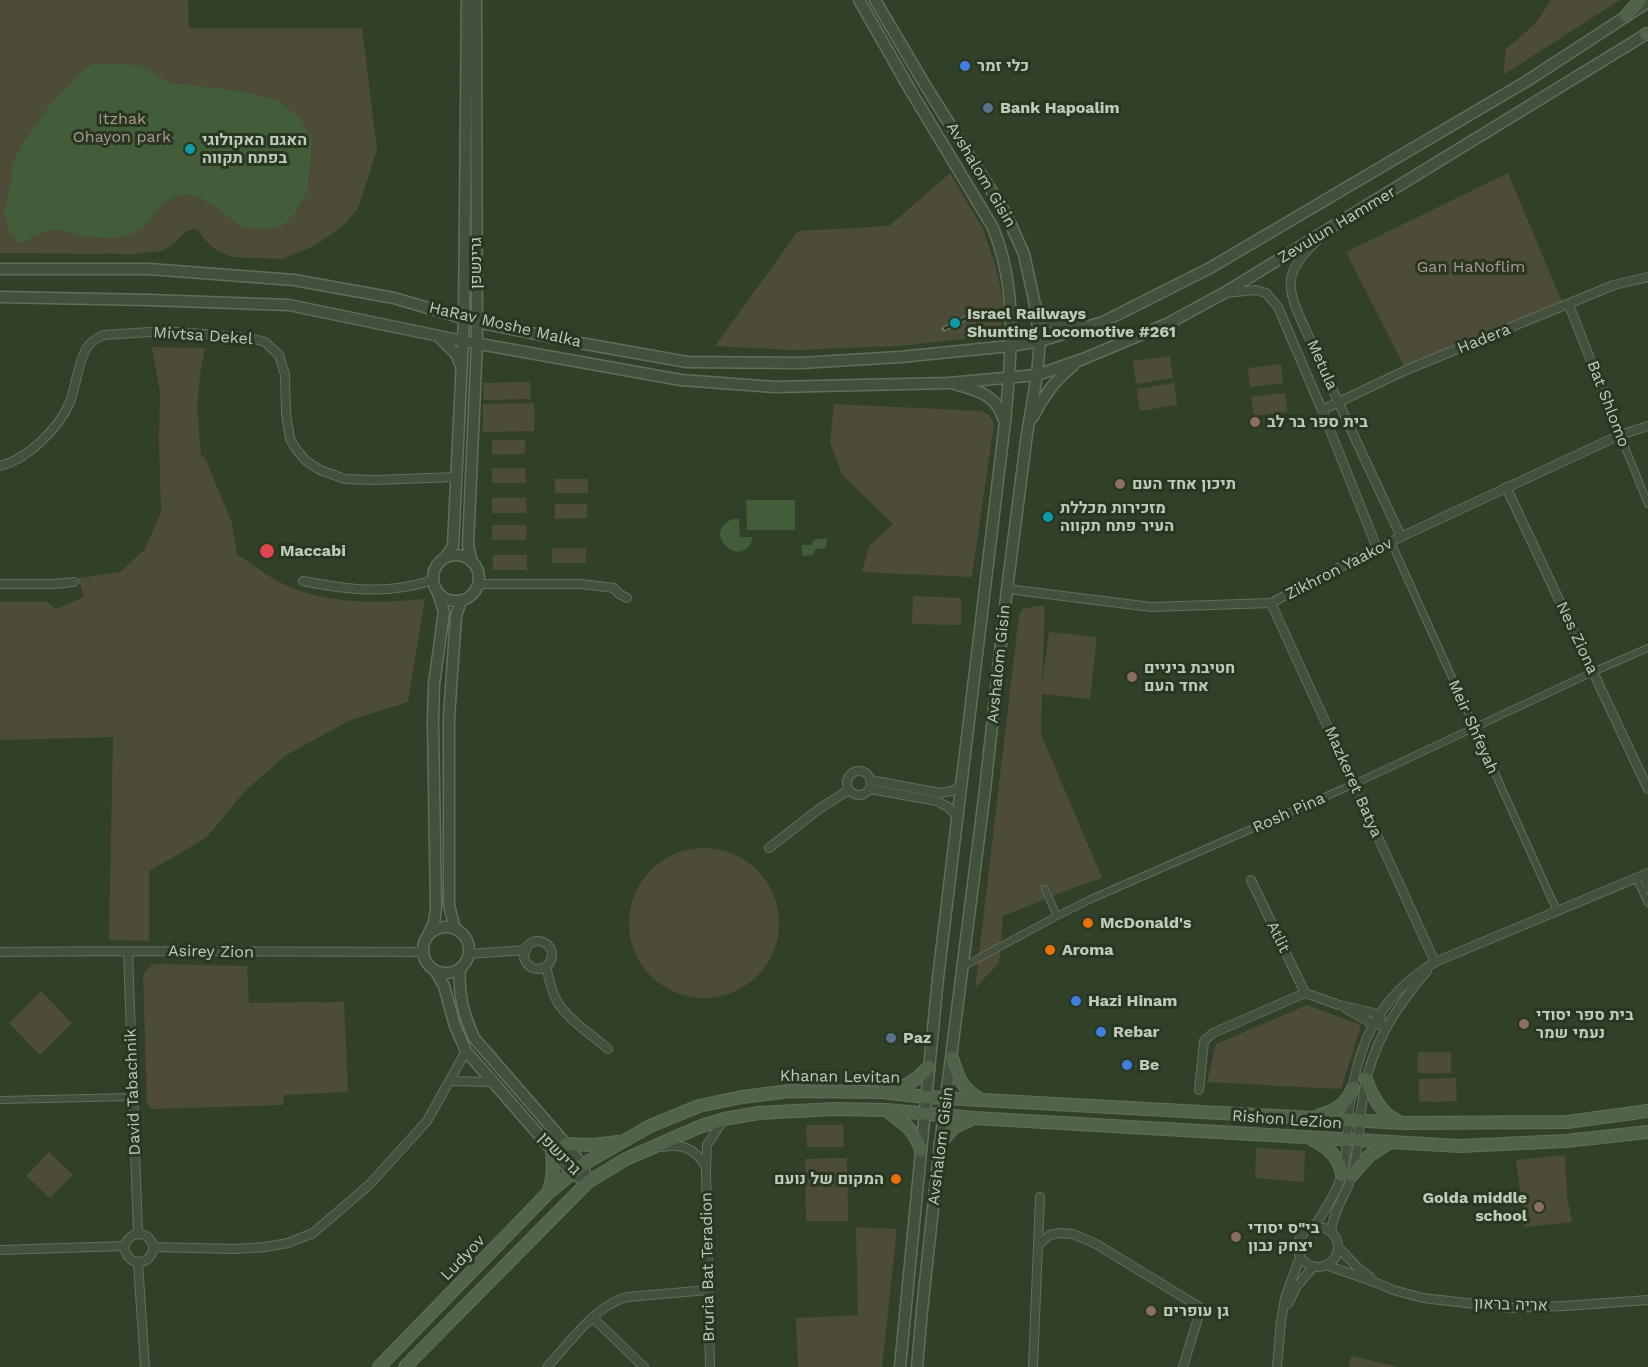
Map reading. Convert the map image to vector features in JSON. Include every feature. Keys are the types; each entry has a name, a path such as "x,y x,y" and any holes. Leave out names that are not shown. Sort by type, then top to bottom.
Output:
{"main road":[{"path":"1626,16 1640,0"},
{"path":"952,1058 960,1083 982,1100"},
{"path":"881,1092 901,1088 913,1082 929,1067"},
{"path":"1366,1079 1385,1113 1405,1123"},
{"path":"1312,1118 1339,1107 1353,1088"},
{"name":"Khanan Levitan","path":"577,1169 650,1126 699,1107 742,1097 790,1091 881,1092 946,1098"},
{"name":"Rishon LeZion","path":"946,1098 1405,1123 1566,1122 1648,1111"},
{"name":"Khanan Levitan","path":"588,1182 626,1159 699,1127 724,1119 791,1110 886,1110 924,1113"},
{"path":"886,1110 910,1128 921,1150"},
{"name":"Rishon LeZion","path":"924,1113 974,1118 1460,1146 1566,1141 1648,1132"},
{"path":"940,1144 953,1128 974,1118"},
{"path":"1310,1138 1334,1154 1347,1175 1389,1143"},
{"path":"566,1143 592,1145 625,1141"},
{"path":"548,1192 552,1184 552,1150"},
{"name":"Ludyov","path":"379,1367 548,1192 577,1169"},
{"path":"405,1367 588,1182"}],"street":[{"name":"גרינשפן","path":"463,341 467,0"},
{"name":"גרינשפן","path":"472,562 468,545 477,343 477,0"},
{"name":"Avshalom Gisin","path":"859,0 996,235 1005,263 1009,294 1010,346 1005,422 929,1067 900,1367"},
{"name":"Avshalom Gisin","path":"875,0 1006,214 1024,254 1040,341 1007,590 986,790 940,1144 917,1367"},
{"name":"Zevulun Hammer","path":"1010,346 1040,341 1102,322 1221,262 1527,81 1648,2"},
{"name":"Zevulun Hammer","path":"1009,378 1037,375 1083,359 1169,323 1327,232 1647,34"},
{"name":"Metula","path":"1327,232 1305,253 1295,268 1291,279 1293,298 1338,402 1401,537"},
{"name":"HaRav Moshe Malka","path":"0,269 148,269 294,280 394,298 464,318 580,344 687,362 801,363 900,357 1010,346"},
{"name":"Hadera","path":"1322,410 1406,370 1614,285 1648,277"},
{"name":"Metula","path":"1224,293 1256,290 1266,293 1278,307 1377,548"},
{"name":"HaRav Moshe Malka","path":"0,297 289,305 463,341 681,380 763,386 949,382 1009,378"},
{"path":"476,297 483,315 500,326"},
{"path":"1034,300 1039,313 1045,320 1054,324 1102,322"},
{"path":"442,312 449,312 459,307 464,301"},
{"name":"Bat Shlomo","path":"1569,305 1648,504"},
{"name":"Mivtsa Dekel","path":"0,466 21,457 61,420 69,403 87,347 95,339 104,335 166,331 250,338 265,342 279,355 285,375 286,413 290,439 306,460 320,470 345,478 375,480 456,477"},
{"path":"437,336 456,354 461,368"},
{"path":"428,935 434,930 449,927 466,938 469,954 460,970 444,974 436,972 429,967 423,952 424,942 434,923 436,908 434,684 444,612 433,580 438,564 453,546 463,341"},
{"path":"476,368 489,353 501,348"},
{"path":"1027,434 1036,411 1054,383 1083,359"},
{"path":"949,382 986,394 1000,409 1005,422"},
{"name":"Zikhron Yaakov","path":"1007,590 1151,607 1271,603 1377,548 1506,487 1620,435 1648,426"},
{"name":"Nes Ziona","path":"1506,487 1648,789"},
{"name":"Meir Shfeyah","path":"1391,542 1557,911"},
{"path":"438,593 449,600 461,601 475,592 478,584 477,568 472,562 464,556 454,555 445,558"},
{"path":"303,580 338,588 363,590 414,586 433,580"},
{"path":"0,584 74,582"},
{"path":"478,584 581,584 614,588 627,598"},
{"path":"455,929 449,905 449,717 456,616 461,601"},
{"name":"Mazkeret Batya","path":"1271,603 1435,962"},
{"name":"Rosh Pina","path":"964,966 1090,899 1354,784 1648,648"},
{"path":"854,772 862,772 866,774 870,785 867,792 860,795 849,790 847,782 854,772"},
{"path":"870,785 939,793 952,791 962,784"},
{"path":"870,785 937,801 948,807 958,818"},
{"path":"769,848 819,809 849,790"},
{"path":"1331,1232 1335,1214 1346,1193 1354,1120 1353,1088 1360,1057 1373,1024 1391,998 1404,985 1435,962 1642,875"},
{"path":"1642,875 1648,889"},
{"path":"1642,875 1648,903"},
{"name":"Atlit","path":"1251,880 1305,993"},
{"path":"1045,889 1057,916"},
{"path":"539,941 551,948 552,958 546,966 536,969 525,959 526,950 530,944 539,941"},
{"path":"469,954 526,950"},
{"name":"David Tabachnik","path":"128,951 138,1234"},
{"name":"Asirey Zion","path":"0,952 423,952"},
{"path":"1354,1120 1373,1054 1386,1026 1408,993 1435,962"},
{"path":"546,966 550,987 558,1003 608,1049"},
{"name":"גרינשפן","path":"460,970 460,996 465,1017 474,1038 566,1143 577,1169"},
{"name":"גרינשפן","path":"436,972 444,986 455,1026 466,1051 552,1150 577,1169 588,1182"},
{"path":"1199,1090 1204,1041 1213,1033 1305,993 1378,1015 1386,1026"},
{"path":"1339,1005 1373,1024 1386,1026"},
{"path":"154,1247 235,1249 265,1247 288,1243 313,1233 369,1185 427,1121 466,1051"},
{"path":"450,1081 493,1082"},
{"path":"0,1100 133,1097"},
{"name":"Bruria Bat Teradion","path":"710,1367 707,1145 724,1119"},
{"path":"648,1149 676,1145 688,1148 699,1156 706,1167"},
{"path":"1314,1227 1347,1175"},
{"path":"1033,1367 1040,1197"},
{"path":"1314,1227 1331,1232 1338,1247 1335,1258 1326,1265 1314,1266 1304,1262 1300,1257 1298,1245 1308,1229 1314,1227"},
{"path":"144,1234 149,1237 154,1247 152,1256 138,1263 130,1259 125,1246 130,1237 144,1234"},
{"path":"1038,1245 1050,1235 1073,1234 1096,1244 1202,1308 1183,1367"},
{"path":"0,1250 125,1246"},
{"name":"אריה בראון","path":"1338,1247 1358,1268 1377,1283"},
{"path":"1277,1367 1285,1298 1300,1257"},
{"path":"138,1263 145,1367"},
{"name":"אריה בראון","path":"1326,1265 1393,1290 1423,1298 1510,1308 1648,1300"},
{"path":"1281,1321 1297,1287 1314,1266"},
{"path":"547,1367 593,1318 617,1299 708,1290"},
{"path":"593,1318 639,1365"}],"green space":[{"name":"Itzhak Ohayon park","path":"0,0 188,0 189,28 362,28 377,150 358,208 344,225 316,245 282,259 231,257 215,249 195,229 186,231 175,243 162,251 133,254 0,253"},
{"path":"1551,0 1620,0 1503,75 1506,49 1536,23"},
{"path":"950,173 983,229 995,264 1004,305 999,335 899,346 794,350 715,346 798,231 889,226"},
{"name":"Gan HaNoflim","path":"1508,173 1564,307 1406,370 1346,252"},
{"path":"152,347 205,348 197,406 201,455 205,458 232,523 237,554 282,583 321,597 373,602 425,599 408,702 348,721 285,756 246,790 206,838 149,871 149,941 109,940 113,737 0,740 0,602 47,602 56,609 84,597 78,578 120,572 145,549 161,512 160,392"},
{"path":"1170,356 1173,378 1136,384 1133,361"},
{"path":"1281,364 1283,383 1250,387 1248,368"},
{"path":"530,382 531,399 484,400 483,383"},
{"path":"1174,383 1177,405 1140,411 1137,389"},
{"path":"1285,393 1287,412 1254,416 1251,397"},
{"path":"534,403 534,431 483,432 483,404"},
{"path":"834,404 981,411 989,415 994,424 972,577 862,572 869,546 893,524 842,475 830,442"},
{"path":"492,440 525,440 525,454 492,455"},
{"path":"492,468 525,468 526,483 492,483"},
{"path":"555,479 588,479 588,493 555,493"},
{"path":"492,498 526,498 526,513 492,513"},
{"path":"555,504 587,504 587,518 555,519"},
{"path":"492,525 526,525 526,540 492,540"},
{"path":"552,548 586,548 586,563 552,563"},
{"path":"493,555 527,555 527,570 493,570"},
{"path":"913,596 961,598 961,625 912,624"},
{"path":"1043,605 1045,612 1042,685 1049,632 1097,637 1090,699 1042,694 1041,734 1102,878 1003,916 999,963 975,988 1019,615 1023,609"},
{"path":"704,848 733,854 757,870 773,894 779,923 773,952 757,976 733,992 704,998 675,992 651,976 635,952 629,923 635,894 651,870 675,854"},
{"path":"152,964 247,966 249,1003 344,1002 348,1092 284,1095 283,1105 152,1109 147,1104 143,974"},
{"path":"41,991 72,1023 40,1055 9,1023"},
{"path":"1307,1005 1361,1025 1341,1089 1207,1082 1216,1044"},
{"path":"1418,1052 1451,1052 1451,1073 1418,1073"},
{"path":"1456,1078 1457,1101 1419,1102 1419,1079"},
{"path":"806,1125 843,1125 844,1147 807,1147"},
{"path":"1256,1148 1305,1151 1304,1182 1255,1178"},
{"path":"49,1152 73,1175 50,1198 26,1176"},
{"path":"1565,1155 1567,1196 1572,1222 1525,1227 1516,1160"},
{"path":"847,1158 848,1221 806,1221 805,1159"},
{"path":"856,1227 897,1229 882,1367 798,1367 796,1318 858,1315"},
{"path":"1351,1356 1399,1367 1349,1367"}],"shaded area":[{"path":"94,64 136,65 170,83 239,91 279,101 300,119 312,141 307,192 295,213 284,224 274,229 253,229 240,226 216,207 201,198 187,194 172,198 160,207 143,228 128,235 115,238 83,237 59,229 43,232 23,242 18,242 11,236 4,211 12,176 11,166 23,143 51,104 81,72"},
{"path":"746,500 795,500 795,530 747,530"},
{"path":"733,519 739,519 740,537 753,537 748,547 741,551 733,551 726,547 720,533 723,525"},
{"path":"827,538 826,548 816,549 813,555 802,556 802,545 812,545 813,540"}],"railway":[{"path":"944,329 966,318"}],"place":[{"name":"כלי זמר","path":"965,66"},
{"name":"Bank Hapoalim","path":"988,108"},
{"name":"האגם האקולוגי בפתח תקווה","path":"190,149"},
{"name":"Israel Railways Shunting Locomotive #261","path":"955,323"},
{"name":"בית ספר בר לב","path":"1255,422"},
{"name":"תיכון אחד העם","path":"1120,484"},
{"name":"מזכירות מכללת העיר פתח תקווה","path":"1048,517"},
{"name":"Maccabi","path":"267,551"},
{"name":"חטיבת ביניים אחד העם","path":"1132,677"},
{"name":"McDonald's","path":"1088,923"},
{"name":"Aroma","path":"1050,950"},
{"name":"Hazi Hinam","path":"1076,1001"},
{"name":"בית ספר יסודי נעמי שמר","path":"1524,1024"},
{"name":"Rebar","path":"1101,1032"},
{"name":"Paz","path":"891,1038"},
{"name":"Be","path":"1127,1065"},
{"name":"המקום של נועם","path":"896,1179"},
{"name":"Golda middle school","path":"1539,1207"},
{"name":"בי\"ס יסודי יצחק נבון","path":"1236,1237"},
{"name":"גן עופרים","path":"1151,1311"}]}
